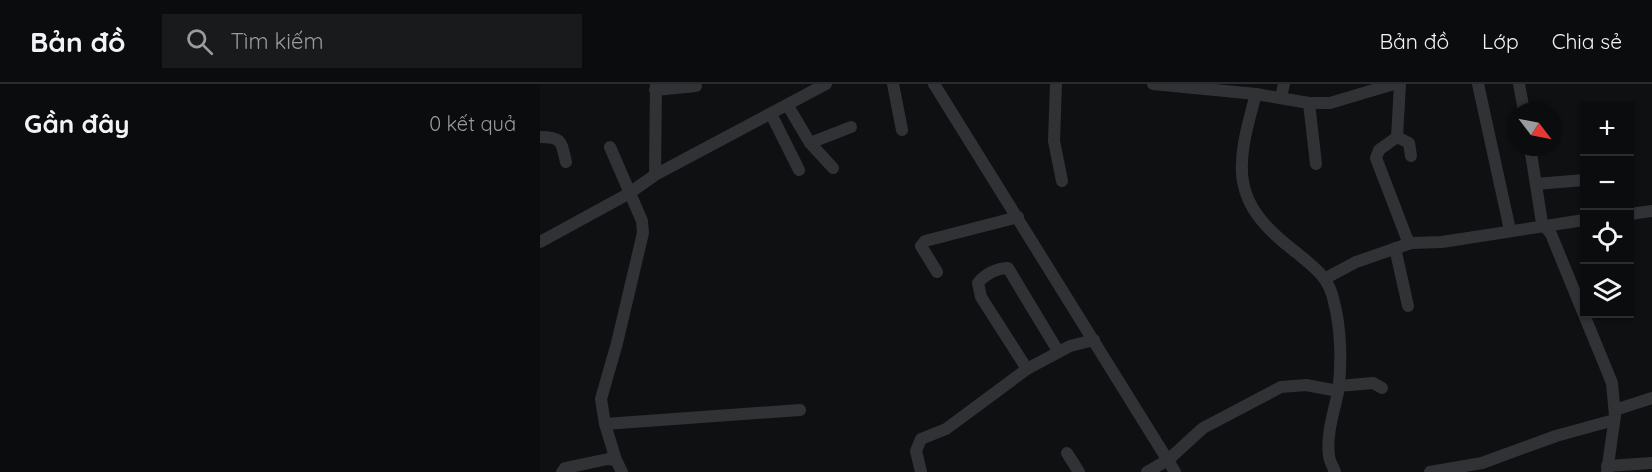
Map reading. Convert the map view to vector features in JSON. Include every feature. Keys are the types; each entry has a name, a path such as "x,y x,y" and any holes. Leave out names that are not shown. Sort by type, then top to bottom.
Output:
{"street":[{"path":"540,242 628,194 655,175 826,84"},
{"path":"893,84 902,130"},
{"path":"934,84 1175,472"},
{"path":"1056,84 1054,141 1062,181"},
{"path":"1153,84 1281,97 1309,103 1343,100 1394,84"},
{"path":"1281,97 1284,84"},
{"path":"1397,137 1400,84"},
{"path":"1478,84 1510,230"},
{"path":"1519,84 1522,102"},
{"path":"655,175 656,87 696,86"},
{"path":"1256,94 1242,146 1240,163 1241,176 1250,204 1275,237 1326,278 1338,322 1338,389 1329,446 1330,461 1335,472"},
{"path":"1309,103 1316,164"},
{"path":"788,106 810,143 833,168"},
{"path":"771,114 799,170"},
{"path":"810,143 852,127"},
{"path":"540,137 555,137 561,142 566,162"},
{"path":"1397,137 1409,143 1412,156"},
{"path":"1397,137 1379,150 1376,158 1409,244"},
{"path":"610,147 628,194 642,221 643,233 601,399 605,424 622,472"},
{"path":"1531,156 1542,222 1550,232 1612,383 1615,415 1607,469 1652,463"},
{"path":"1536,184 1580,180"},
{"path":"1634,213 1652,211"},
{"path":"937,272 921,246 925,241 1018,217"},
{"path":"1326,278 1356,262 1409,244 1442,242 1580,221"},
{"path":"1395,248 1408,306"},
{"path":"1027,369 981,297 978,283 985,275 998,269 1008,268 1058,351"},
{"path":"921,472 916,451 921,439 945,429 1027,369 1058,351 1094,340"},
{"path":"1147,472 1168,460 1203,428 1281,387 1306,385 1338,389 1373,383 1382,388"},
{"path":"1430,472 1482,463 1615,415 1652,398"},
{"path":"605,424 800,411"},
{"path":"1067,453 1079,472"},
{"path":"562,472 565,468 608,459 616,460"}]}
